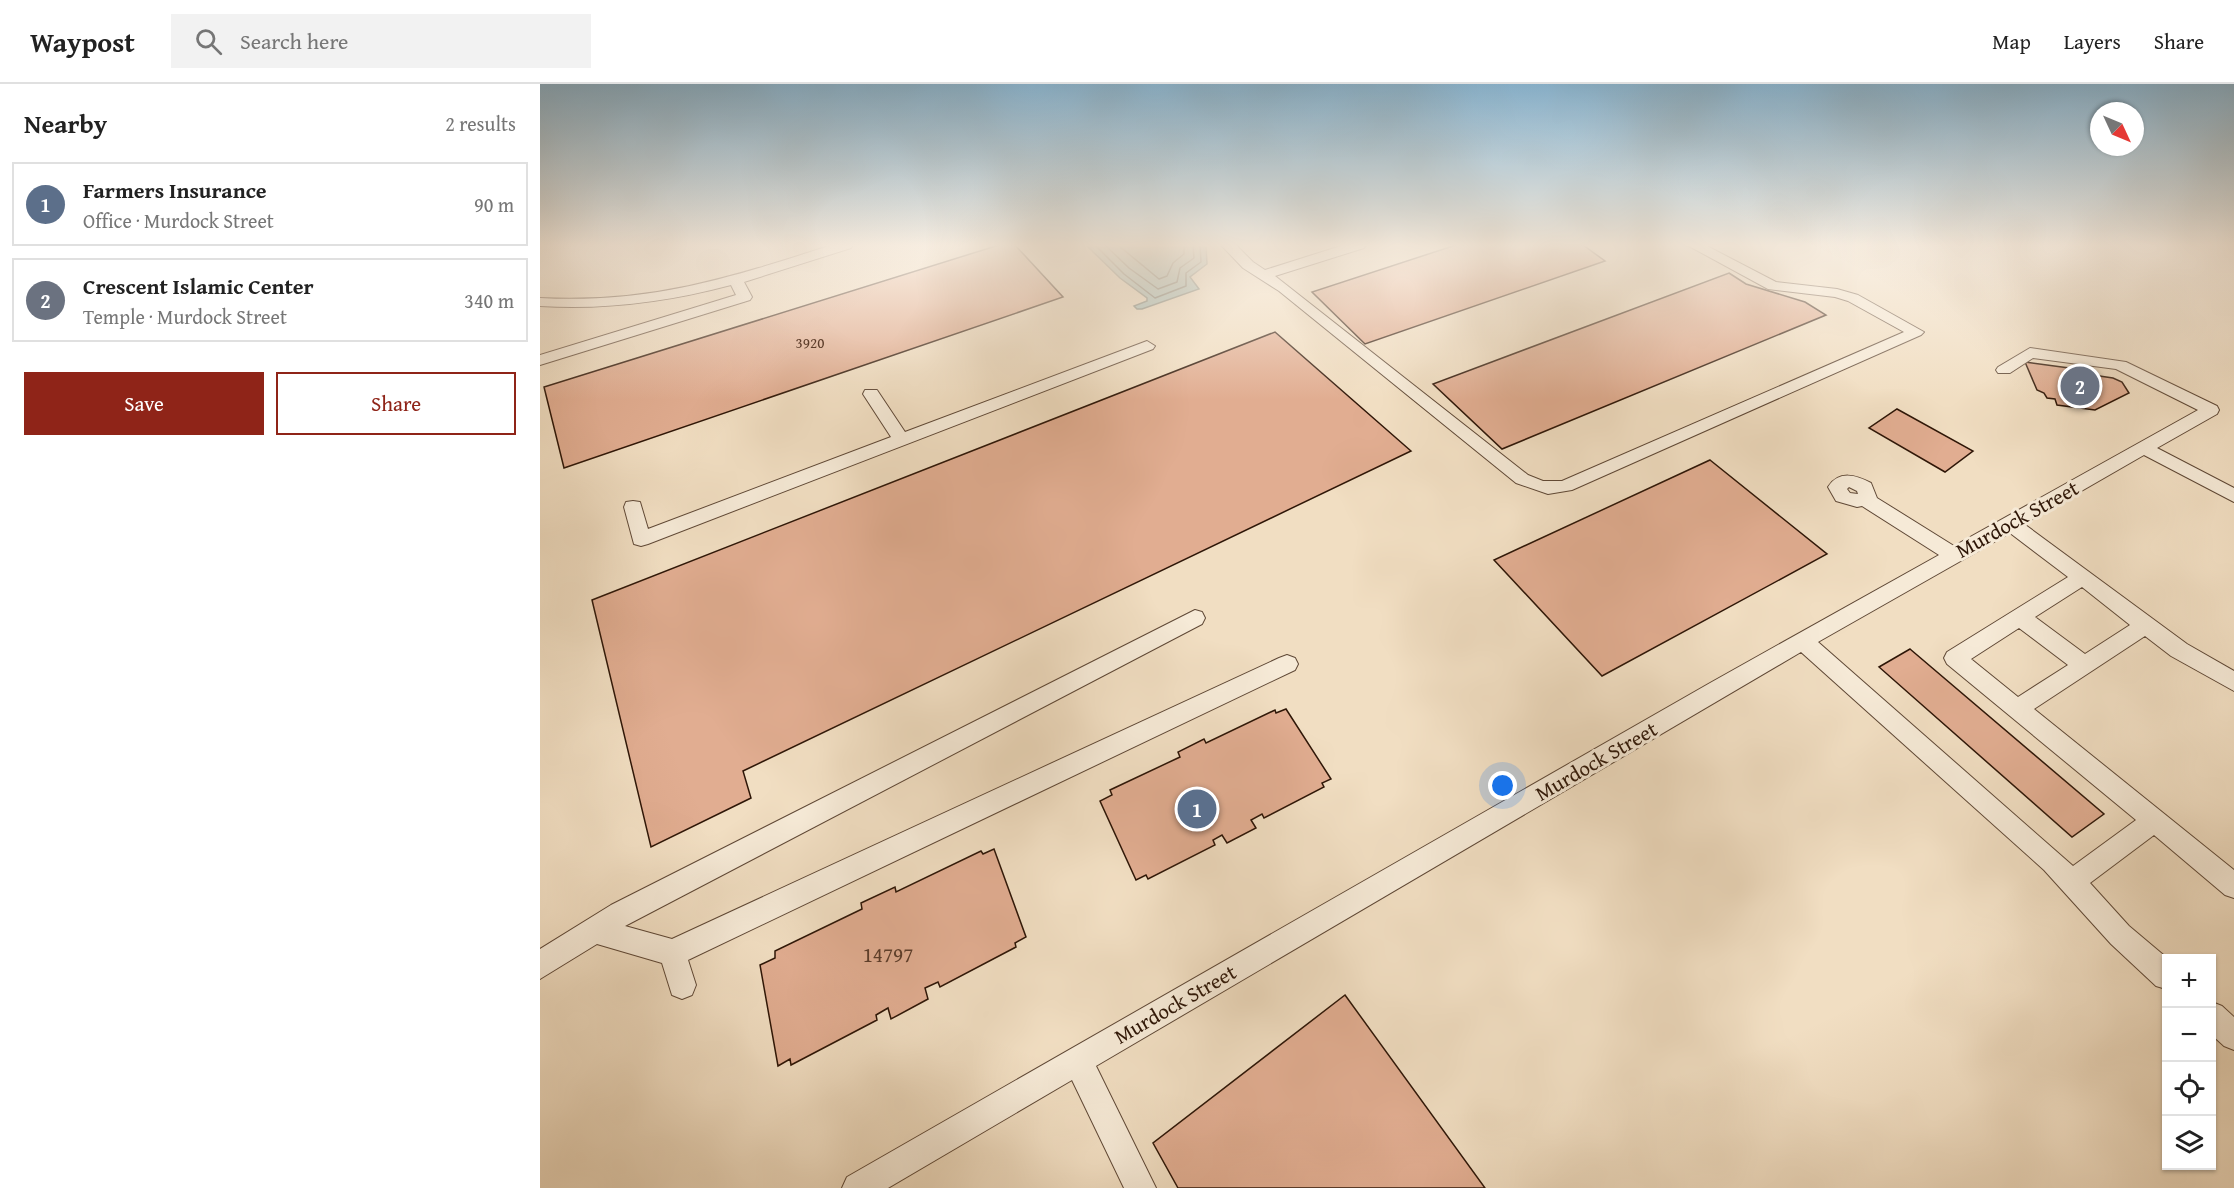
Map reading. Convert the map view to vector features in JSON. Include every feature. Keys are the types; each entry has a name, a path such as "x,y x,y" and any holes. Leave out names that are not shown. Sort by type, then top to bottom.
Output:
{"street":[{"path":"540,302 592,306 649,301 667,297"},
{"path":"540,360 746,297"},
{"path":"1295,297 1522,479 1537,487 1553,489 1566,486 1916,332 1848,297"},
{"path":"633,507 641,539 1147,346"},
{"name":"Murdock Street","path":"858,1188 1803,641 2211,410 2120,366 2030,353 2004,370"},
{"path":"871,394 901,440"},
{"path":"2144,448 2234,496"},
{"path":"1866,500 1953,555"},
{"path":"2010,523 2179,650 2234,682"},
{"path":"2083,577 1955,658 2234,886"},
{"path":"2020,617 2084,665"},
{"path":"540,964 620,914 1195,618"},
{"path":"2017,709 2146,625"},
{"path":"1803,641 2044,854 2120,935 2162,972"},
{"path":"595,930 673,953 1287,664"},
{"path":"2071,882 2154,821"},
{"path":"673,953 682,985"},
{"path":"2216,1020 2234,1036"},
{"path":"1078,1060 1140,1188"}],"water":[{"path":"1145,297 1178,297 1142,309 1134,306 1147,301"}],"building":[{"path":"834,297 1063,297 564,468 544,387"},
{"path":"1317,297 1502,297 1365,344"},
{"path":"1666,297 1787,297 1805,302 1826,315 1502,449 1433,384"},
{"path":"1275,332 1411,451 743,771 751,798 651,847 592,600"},
{"path":"2025,362 2084,370 2086,374 2113,378 2122,382 2129,393 2095,410 2057,405 2055,399 2047,398 2044,393 2037,390"},
{"path":"1897,409 1973,451 1945,472 1869,428"},
{"path":"1710,460 1827,554 1602,676 1494,560"},
{"path":"1910,649 2104,814 2072,837 1879,667"},
{"path":"1286,709 1331,779 1322,783 1324,787 1264,818 1262,814 1251,820 1256,828 1227,843 1222,835 1213,840 1215,845 1148,879 1146,875 1136,880 1100,801 1112,795 1110,790 1180,757 1178,752 1204,739 1206,743 1275,710 1276,713"},
{"path":"994,849 1026,937 1015,943 1016,947 940,987 938,982 925,988 928,999 891,1019 888,1008 876,1015 877,1020 791,1065 790,1059 778,1066 760,965 775,958 775,951 862,909 861,903 895,887 896,892 981,851 983,854"},
{"path":"1345,995 1485,1188 1178,1188 1153,1143"}],"place":[{"name":"Crescent Islamic Center","path":"2080,386"},
{"name":"Farmers Insurance","path":"1197,809"}]}
